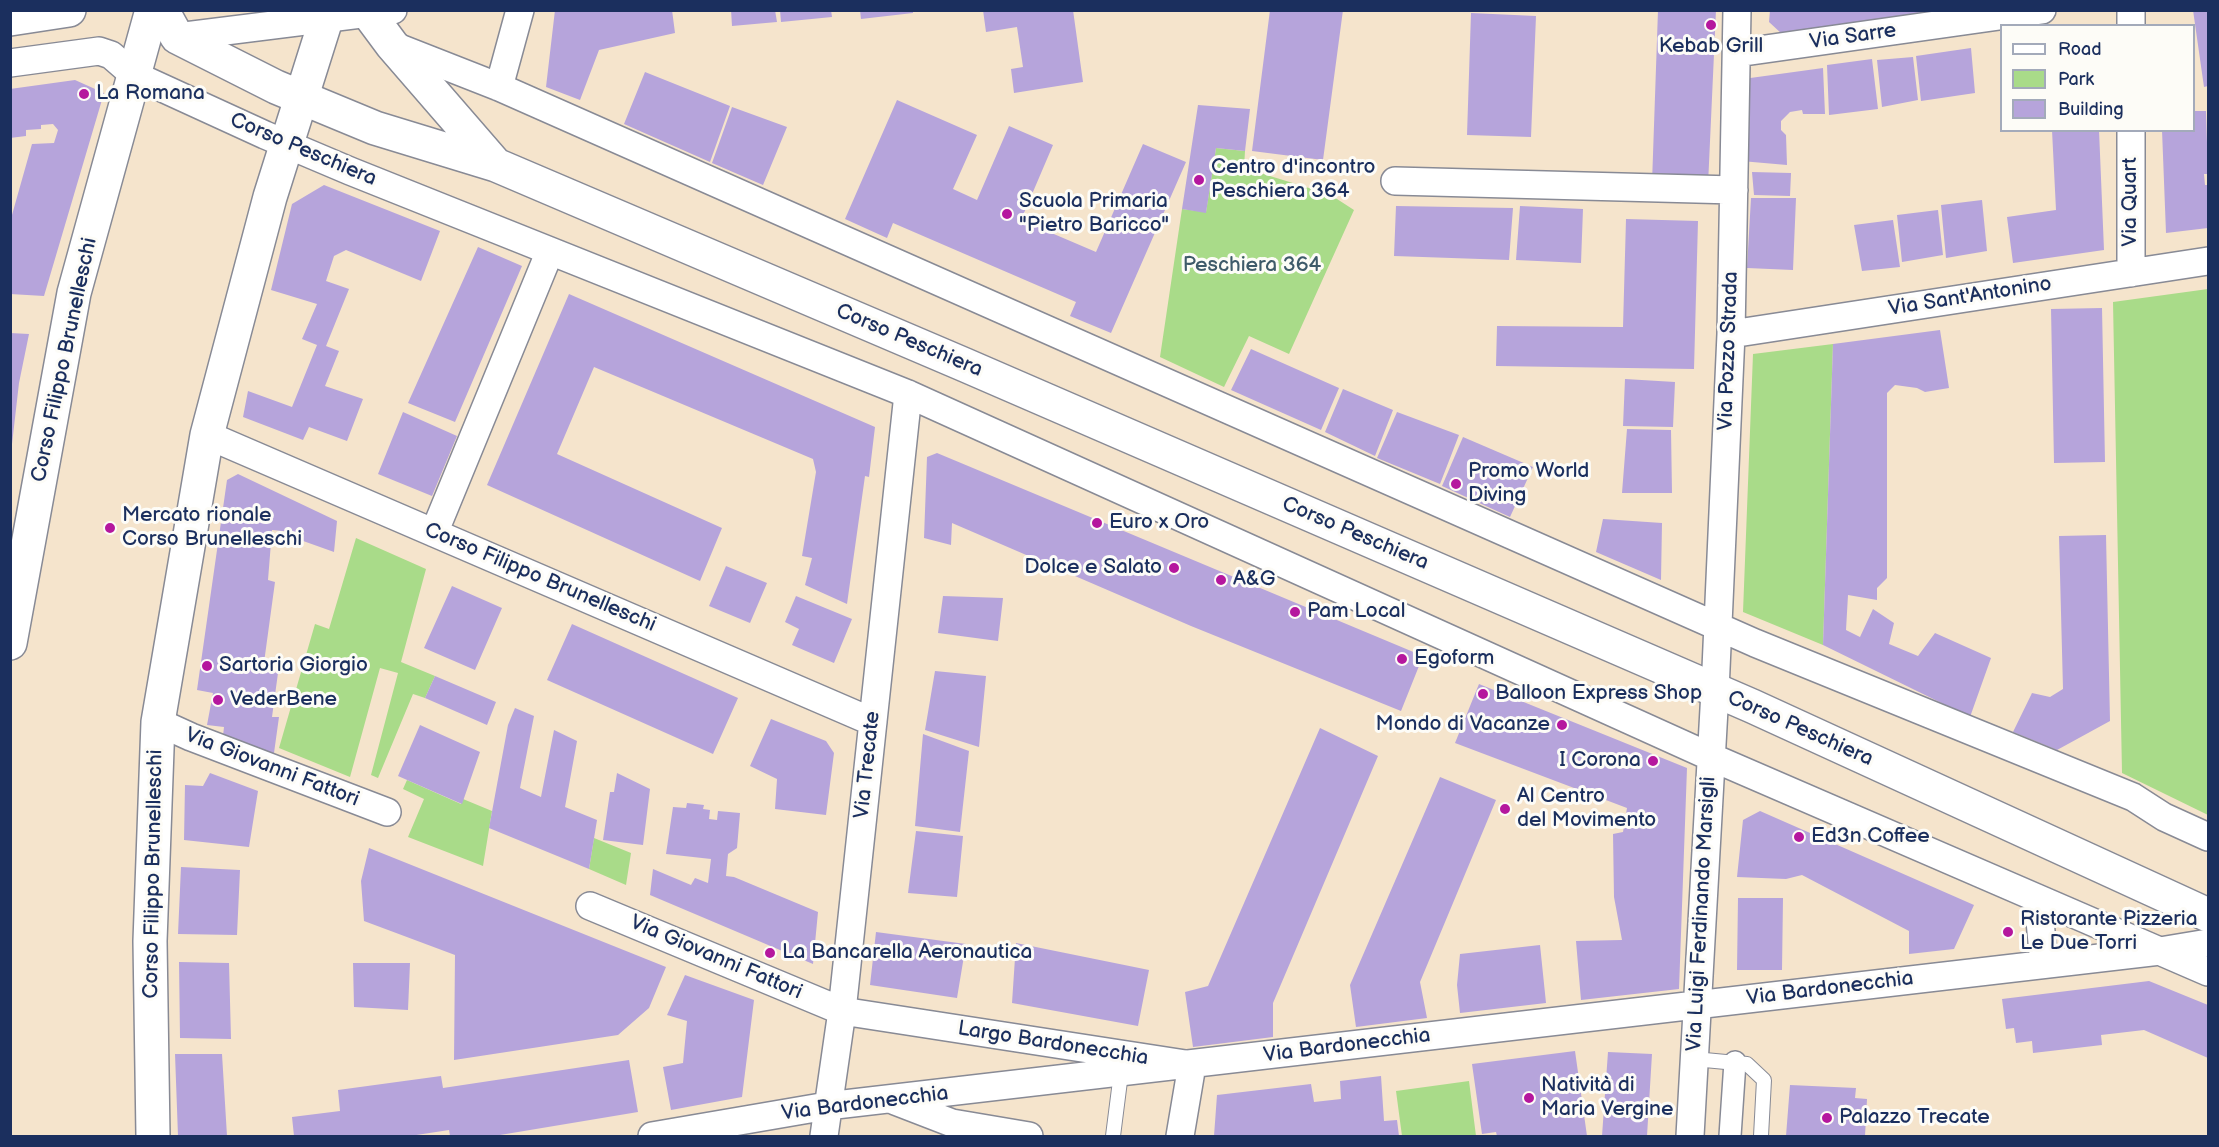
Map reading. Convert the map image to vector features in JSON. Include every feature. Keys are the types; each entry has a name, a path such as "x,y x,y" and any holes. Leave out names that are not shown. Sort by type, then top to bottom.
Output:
{"main road":[{"path":"10,19 69,10"},
{"name":"Corso Filippo Brunelleschi","path":"10,644 75,292 152,10"},
{"name":"Corso Peschiera","path":"376,12 392,45 496,165"},
{"name":"Corso Filippo Brunelleschi","path":"153,1137 150,941 158,722 207,435 270,197 327,15"},
{"name":"Corso Peschiera","path":"169,24 276,87 375,128 496,165 965,365 1715,691 2208,915"}],"street":[{"path":"499,87 520,10"},
{"name":"Via Pozzo Strada","path":"1715,691 1731,334 1737,10"},
{"name":"Via Sarre","path":"1737,54 2042,10"},
{"path":"169,24 376,12"},
{"path":"392,45 499,87 1718,626 2133,797 2164,818 2208,837"},
{"name":"Corso Peschiera","path":"10,63 99,51 111,55 134,75 286,144 908,394 1711,757 2208,972"},
{"name":"Via Quart","path":"2131,132 2131,273"},
{"path":"1395,181 1734,190"},
{"path":"434,533 550,251"},
{"name":"Via Sant'Antonino","path":"1731,334 2208,261"},
{"name":"Via Trecate","path":"824,1137 842,1011 908,394"},
{"name":"Corso Filippo Brunelleschi","path":"207,435 873,722"},
{"name":"Via Luigi Ferdinando Marsigli","path":"1690,1137 1715,691"},
{"name":"Via Giovanni Fattori","path":"158,722 387,812"},
{"path":"2038,898 2044,964"},
{"name":"Via Giovanni Fattori","path":"590,906 842,1011"},
{"name":"Via Bardonecchia","path":"652,1137 827,1106 2160,951 2208,943"},
{"name":"Largo Bardonecchia","path":"842,1011 1192,1065"},
{"path":"1730,1137 1735,1062"},
{"path":"1180,1137 1192,1065"},
{"path":"891,1099 952,1123 1029,1137"}],"lane":[{"path":"1694,1059 1747,1064 1764,1080 1761,1137"},
{"path":"1113,1137 1121,1073"}],"green space":[{"name":"Peschiera 364","path":"1216,148 1245,151 1244,168 1322,192 1354,210 1289,354 1249,336 1224,387 1160,357 1182,209 1206,212"},
{"path":"2208,289 2208,815 2122,773 2113,302"},
{"path":"1833,344 1823,645 1743,612 1753,354"},
{"path":"356,538 426,569 401,662 435,676 425,698 413,694 378,778 371,775 398,673 380,668 350,777 279,748 315,624 329,629"},
{"path":"407,780 461,804 463,799 492,811 483,866 408,837 424,799 403,789"},
{"path":"594,838 631,853 626,885 589,869"},
{"path":"1469,1081 1476,1136 1402,1136 1396,1091"}],"building":[{"path":"555,10 672,10 675,33 599,50 580,100 546,87"},
{"path":"731,10 775,10 777,22 732,26"},
{"path":"780,10 831,10 832,17 781,22"},
{"path":"860,10 913,10 913,13 861,19"},
{"path":"983,10 1073,10 1083,82 1014,93 1011,69 1023,67 1017,27 986,32"},
{"path":"1270,10 1343,10 1323,160 1252,151"},
{"path":"1658,10 1716,10 1708,185 1652,183"},
{"path":"1770,10 1952,10 1782,34 1769,22"},
{"path":"2193,10 2208,10 2208,86 2204,87"},
{"path":"1471,13 1536,16 1531,137 1467,135"},
{"path":"1971,48 1975,93 1921,101 1916,56"},
{"path":"1913,57 1918,100 1882,107 1877,60"},
{"path":"1872,59 1878,109 1829,115 1827,65"},
{"path":"1823,68 1825,114 1803,114 1802,110 1790,112 1781,121 1781,130 1786,135 1787,165 1741,161 1743,79"},
{"path":"645,72 730,106 710,162 624,124"},
{"path":"75,80 104,93 44,296 10,294 10,222 32,144 54,143 58,130 53,124 41,125 41,129 26,130 26,136 10,138 10,89"},
{"path":"897,100 977,135 953,189 977,200 1009,126 1053,145 1021,220 1096,252 1143,144 1186,162 1111,333 1070,316 1076,302 893,223 887,238 845,219"},
{"name":"Centro d'incontro Peschiera 364","path":"1198,105 1250,109 1245,151 1216,148 1206,213 1182,209"},
{"path":"732,107 787,127 763,185 712,163"},
{"path":"2195,111 2206,111 2208,174 2204,174 2205,185 2208,185 2208,228 2166,233 2162,132 2195,132"},
{"path":"2052,132 2099,132 2104,250 2013,263 2007,217 2056,210"},
{"path":"1752,172 1791,173 1790,196 1754,195"},
{"path":"324,185 440,231 421,281 346,250 334,256 326,281 349,289 326,346 339,351 325,386 363,399 347,441 309,427 303,440 243,417 248,391 292,407 317,345 302,339 317,304 271,290 292,204"},
{"path":"1751,198 1796,198 1793,270 1747,268"},
{"path":"1982,200 1987,251 1946,258 1941,205"},
{"path":"1396,206 1513,208 1509,260 1394,256"},
{"path":"1520,206 1583,209 1581,263 1516,260"},
{"path":"1938,210 1943,255 1902,262 1897,215"},
{"path":"1626,219 1698,221 1694,369 1496,366 1497,326 1623,327"},
{"path":"1893,220 1900,267 1862,271 1854,225"},
{"path":"478,247 522,266 455,422 408,403"},
{"path":"569,294 875,427 869,477 865,476 847,604 805,585 812,558 802,556 816,472 813,459 594,367 557,454 722,528 700,581 487,485"},
{"path":"2102,308 2105,462 2054,463 2051,309"},
{"path":"1940,330 1949,388 1925,392 1917,388 1895,385 1887,393 1887,578 1877,588 1877,600 1848,595 1846,630 1860,637 1873,609 1894,623 1889,644 1918,656 1935,633 1991,658 1970,717 1823,645 1833,344"},
{"path":"10,333 29,334 19,383 12,444"},
{"path":"1251,349 1339,388 1321,430 1231,390"},
{"path":"1625,379 1675,382 1673,427 1623,426"},
{"path":"1343,389 1393,410 1375,456 1325,432"},
{"path":"403,412 457,436 432,496 378,474"},
{"path":"1397,412 1459,435 1440,484 1377,458"},
{"path":"1627,429 1671,430 1672,493 1622,493"},
{"path":"1463,437 1533,467 1510,517 1442,486"},
{"path":"937,453 1423,656 1401,711 1191,626 952,523 951,545 924,538 927,457"},
{"path":"238,474 337,521 334,552 292,537 293,532 272,530 268,580 275,582 263,670 278,673 272,717 279,717 274,753 222,745 224,727 207,725 213,693 197,690 227,480"},
{"path":"1603,519 1662,523 1661,580 1596,552"},
{"path":"2106,535 2110,721 2057,750 2013,732 2032,693 2050,697 2063,689 2059,536"},
{"path":"726,566 767,583 750,623 709,606"},
{"path":"452,586 502,608 475,670 424,648"},
{"path":"796,596 852,619 834,663 792,645 799,629 785,622"},
{"path":"943,596 1003,598 998,641 938,633"},
{"path":"572,624 738,698 713,754 547,680"},
{"path":"935,671 986,676 979,747 925,730"},
{"path":"435,676 496,702 487,725 425,698"},
{"path":"1479,684 1687,768 1679,989 1581,1000 1576,941 1622,940 1614,897 1613,834 1623,832 1627,808 1455,743"},
{"path":"515,708 534,716 520,788 541,797 554,730 577,741 565,807 597,820 589,869 489,828 508,725"},
{"path":"771,719 826,741 834,753 826,815 775,809 777,779 750,766"},
{"path":"420,725 480,752 462,804 398,776"},
{"path":"1320,728 1378,756 1273,1003 1273,1037 1193,1047 1185,992 1208,986"},
{"path":"923,734 969,751 960,832 915,826"},
{"path":"210,773 258,791 249,847 184,840 185,785 203,786"},
{"path":"617,773 650,789 643,845 603,840 610,792 614,792"},
{"path":"1440,777 1496,800 1420,982 1427,1018 1356,1027 1350,985"},
{"path":"687,803 704,805 703,809 710,810 709,819 717,820 718,811 740,813 737,848 728,854 726,876 734,877 818,912 813,964 650,895 653,869 691,885 695,878 708,883 711,859 666,854 673,807 686,808"},
{"path":"1760,811 1974,905 1954,949 1909,954 1909,931 1802,875 1786,879 1737,877 1743,820"},
{"path":"916,831 963,836 957,897 908,893"},
{"path":"369,848 666,967 649,1008 618,1035 454,1060 455,955 364,921 361,881"},
{"path":"181,867 240,870 237,935 178,934"},
{"path":"1738,898 1783,898 1782,970 1737,970"},
{"path":"876,932 966,944 957,998 870,985"},
{"path":"1016,943 1149,970 1138,1026 1012,1003"},
{"path":"1540,945 1546,1003 1460,1013 1457,985 1460,954"},
{"path":"179,962 229,963 231,1039 180,1038"},
{"path":"353,963 410,963 408,1010 354,1007"},
{"path":"685,975 754,1000 742,1097 671,1110 663,1067 683,1063 687,1021 667,1015"},
{"path":"2149,981 2208,1005 2208,1058 2144,1030 2101,1035 2102,1045 2033,1053 2032,1041 2016,1043 2014,1028 2006,1029 2002,999"},
{"name":"Natività di Maria Vergine","path":"1575,1051 1587,1136 1497,1136 1496,1132 1482,1134 1472,1064"},
{"path":"1608,1052 1652,1054 1647,1136 1602,1136"},
{"path":"175,1054 222,1054 227,1136 178,1136"},
{"path":"629,1060 638,1112 494,1136 450,1136 449,1130 410,1136 294,1136 292,1117 340,1111 338,1090 441,1076 443,1088"},
{"path":"1381,1076 1384,1121 1397,1120 1399,1136 1214,1136 1217,1095 1311,1084 1314,1102 1341,1099 1340,1081"},
{"name":"Palazzo Trecate","path":"1790,1085 1856,1088 1855,1098 1867,1099 1865,1136 1786,1136"}],"place":[{"name":"Kebab Grill","path":"1711,25"},
{"name":"La Romana","path":"84,94"},
{"name":"Centro d'incontro Peschiera 364","path":"1199,180"},
{"name":"Scuola Primaria \"Pietro Baricco\"","path":"1007,214"},
{"name":"Promo World Diving","path":"1456,484"},
{"name":"Euro x Oro","path":"1097,523"},
{"name":"Mercato rionale Corso Brunelleschi","path":"110,528"},
{"name":"Dolce e Salato","path":"1174,568"},
{"name":"A&G","path":"1221,580"},
{"name":"Pam Local","path":"1295,612"},
{"name":"Egoform","path":"1402,659"},
{"name":"Sartoria Giorgio","path":"207,666"},
{"name":"Balloon Express Shop","path":"1483,694"},
{"name":"VederBene","path":"218,700"},
{"name":"Mondo di Vacanze","path":"1562,725"},
{"name":"I Corona","path":"1653,761"},
{"name":"Al Centro del Movimento","path":"1505,809"},
{"name":"Ed3n Coffee","path":"1799,837"},
{"name":"Ristorante Pizzeria Le Due Torri","path":"2008,932"},
{"name":"La Bancarella Aeronautica","path":"770,953"},
{"name":"Natività di Maria Vergine","path":"1529,1098"},
{"name":"Palazzo Trecate","path":"1827,1118"}]}
